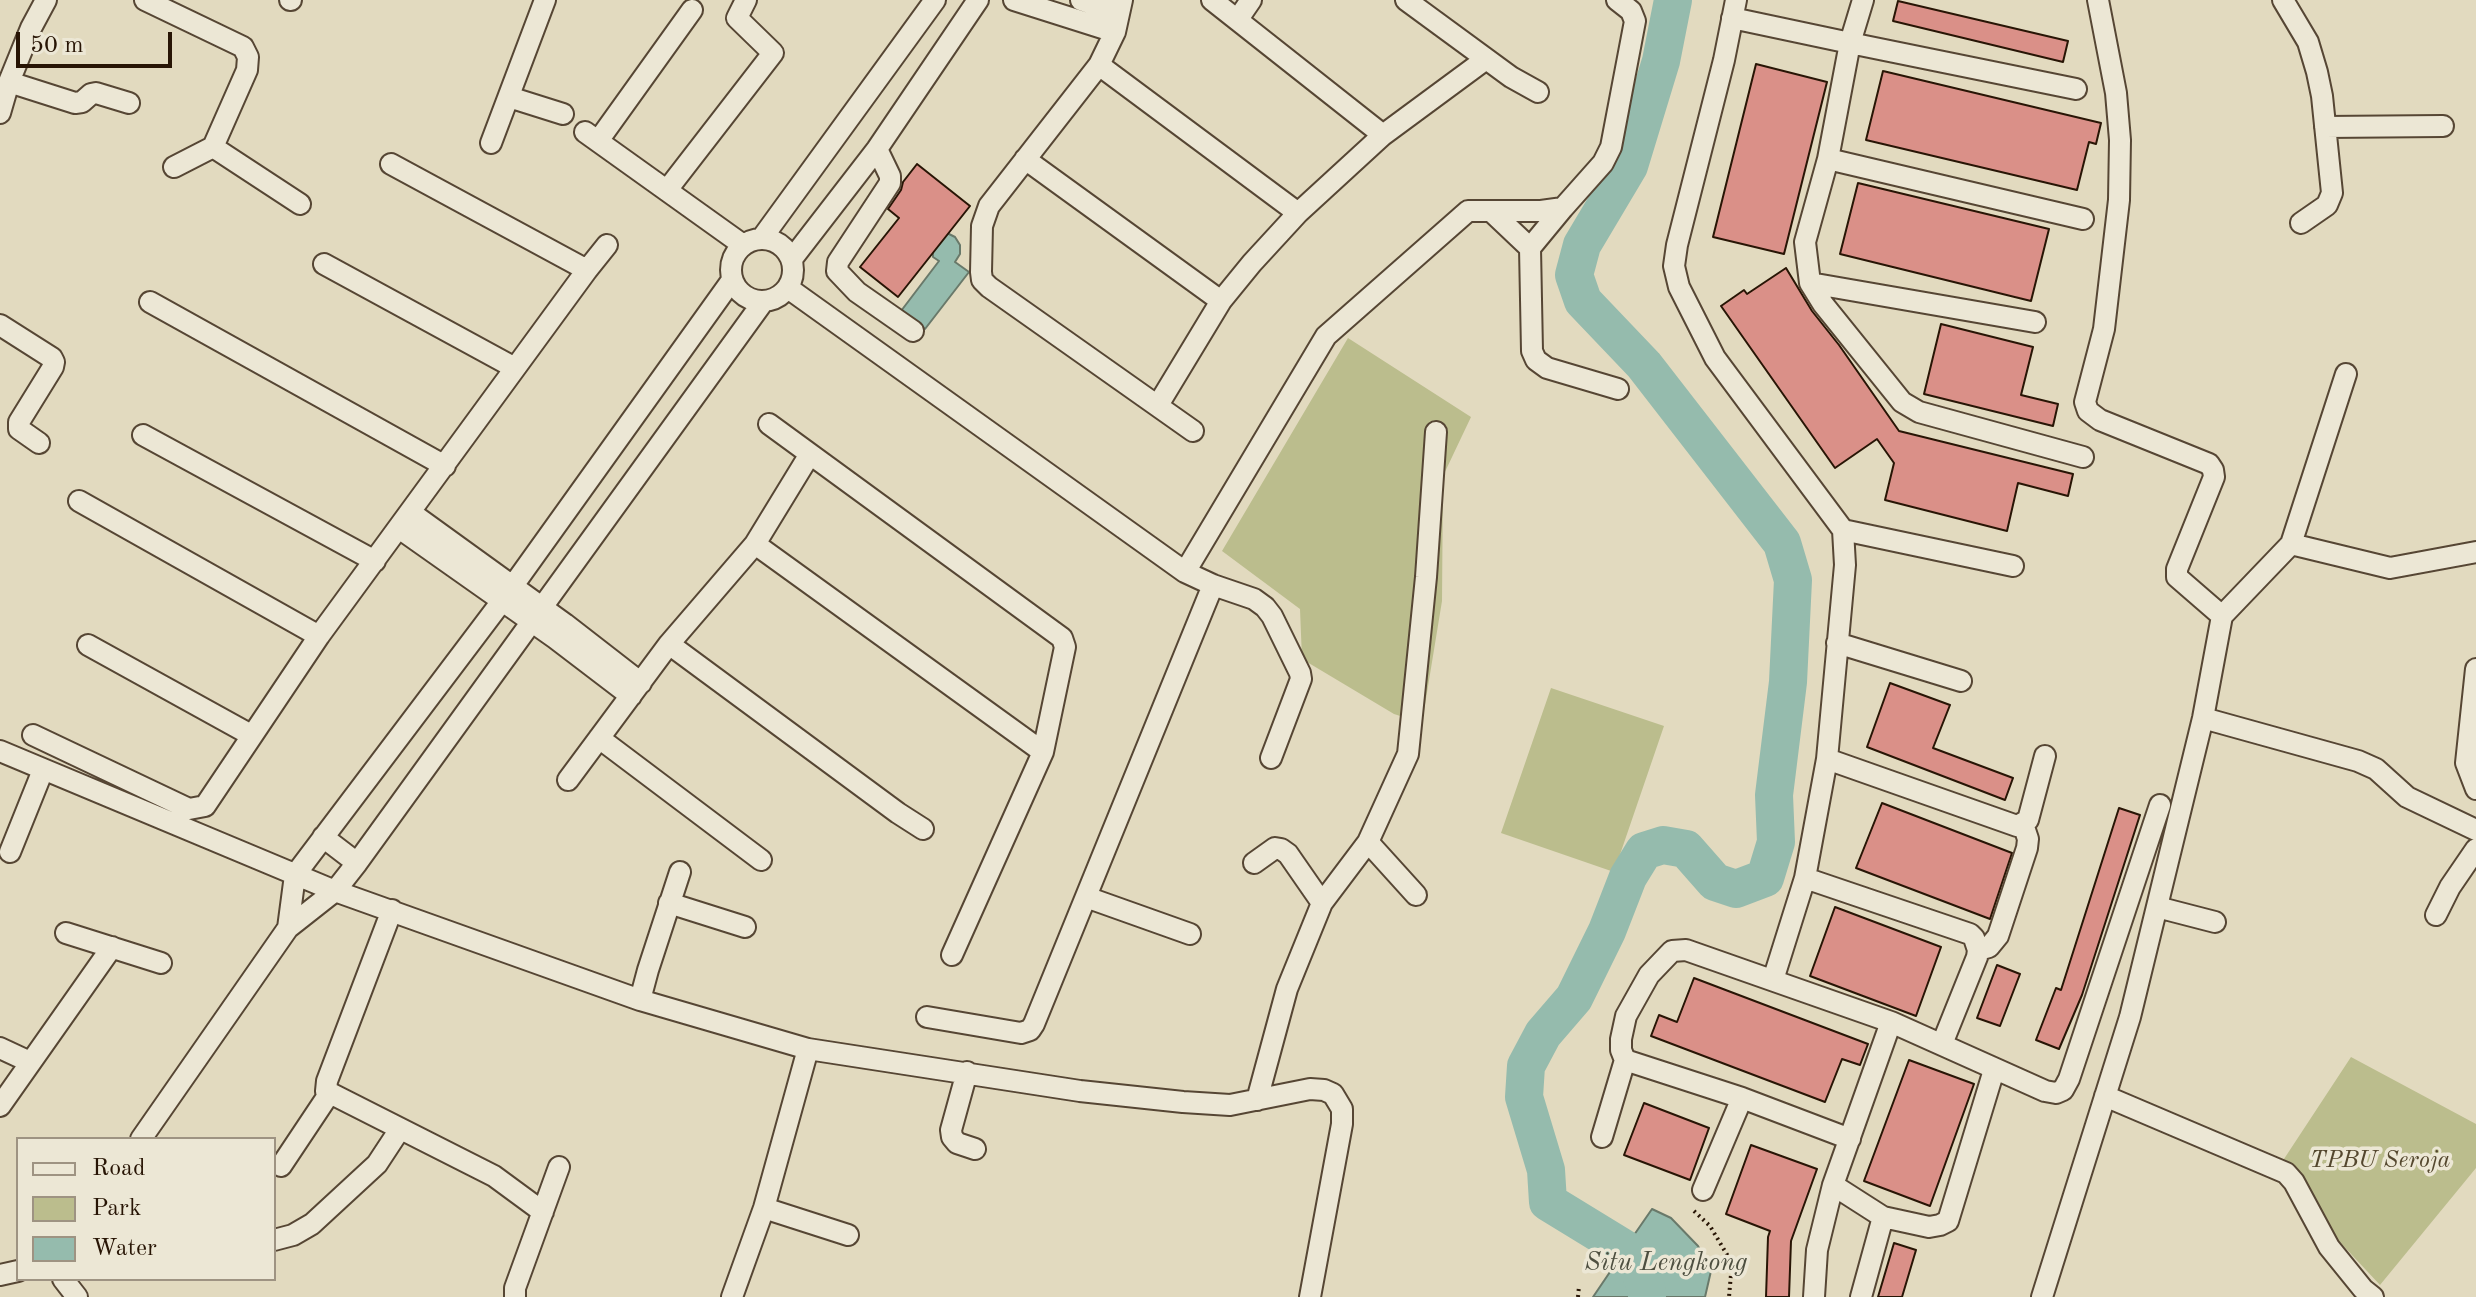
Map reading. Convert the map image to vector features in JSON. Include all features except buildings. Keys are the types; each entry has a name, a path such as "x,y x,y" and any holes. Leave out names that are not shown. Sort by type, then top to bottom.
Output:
{"street":[{"path":"0,113 9,82 46,0"},
{"path":"145,0 243,47 248,57 247,70 213,147 174,167"},
{"path":"491,143 545,0"},
{"path":"667,190 773,53 737,18 746,0"},
{"path":"288,928 295,875 506,594 732,280 732,261 752,241 935,0"},
{"path":"792,259 877,149 978,0"},
{"path":"1014,0 1119,15"},
{"path":"1081,0 1119,15"},
{"path":"1212,0 1383,135"},
{"path":"1238,19 1251,0"},
{"path":"1406,0 1486,59 1538,92"},
{"path":"1617,0 1631,11 1635,21 1611,147 1603,163 1530,248 1532,351 1536,360 1547,368 1618,389"},
{"path":"1863,0 1850,43 1828,159 1805,242 1810,283 1823,304 1909,408 2083,457"},
{"path":"2098,0 2116,93 2120,140 2119,200 2104,329 2085,402 2088,411 2100,420 2209,464 2213,470 2214,477 2177,569 2177,577 2222,616"},
{"path":"2283,0 2308,42 2322,96 2332,198 2301,223"},
{"path":"1773,980 1805,878 1827,759 1845,565 1843,530 1715,358 1679,287 1674,266 1734,9 1850,43 2076,89"},
{"path":"692,10 592,136 667,190 752,241 781,244 792,259 793,279 788,288 773,300 763,302 744,296 732,280"},
{"path":"1119,15 1099,65 984,214 982,280 1193,431"},
{"path":"1158,405 1221,301 1298,213 1383,135 1486,59"},
{"path":"1099,65 1298,213"},
{"path":"9,82 75,103 96,93 129,103"},
{"path":"509,97 563,114"},
{"path":"2325,127 2443,126"},
{"path":"213,147 300,204"},
{"path":"877,149 890,176 890,183 838,262 837,271 857,292 913,331"},
{"path":"1025,159 1221,301"},
{"path":"1828,159 2083,219"},
{"path":"391,164 587,270"},
{"path":"1185,572 1326,336 1468,211 1563,208"},
{"path":"1492,212 1530,248"},
{"path":"33,735 194,810 205,806 319,636 607,245"},
{"path":"324,264 515,368"},
{"path":"1810,283 2035,322"},
{"path":"788,288 1185,572 1254,599 1265,607 1301,679 1271,758"},
{"path":"150,302 445,466"},
{"path":"142,1137 288,928 335,891 357,863 763,302"},
{"path":"0,325 54,362 19,422 19,429 39,443"},
{"path":"2042,1297 2130,1017 2203,718 2222,616 2291,544 2346,374"},
{"path":"769,424 1062,638 1064,656 1043,752 952,955"},
{"path":"1257,1100 1287,989 1322,903 1368,842 1408,754 1426,577 1436,432"},
{"path":"143,435 375,561"},
{"path":"568,780 669,644 755,544 810,454"},
{"path":"79,501 319,636"},
{"path":"405,520 636,690"},
{"path":"1843,530 2013,566"},
{"path":"755,544 1043,752"},
{"path":"2291,544 2390,568 2476,552"},
{"path":"927,1017 1021,1033 1030,1030 1034,1024 1213,585"},
{"path":"1837,643 1961,681"},
{"path":"669,644 923,829"},
{"path":"88,645 251,735"},
{"path":"2476,669 2466,763 2476,789"},
{"path":"2203,718 2358,761 2376,769 2407,797 2476,830"},
{"path":"599,738 761,860"},
{"path":"0,751 335,891 640,1000 808,1049 1080,1091 1183,1102 1230,1105 1310,1089 1324,1090 1333,1094 1342,1109 1342,1124 1310,1297"},
{"path":"1827,759 2017,826 2028,820 2045,756"},
{"path":"10,852 43,770"},
{"path":"1602,1137 1625,1060 1621,1039 1626,1016 1649,975 1672,951 1686,950 1891,1022 2045,1091 2056,1093 2063,1090 2160,805"},
{"path":"1978,950 1989,947 1998,936 2027,848 2028,839 2023,824"},
{"path":"323,837 357,863"},
{"path":"1368,842 1416,895"},
{"path":"1254,863 1275,848 1281,849 1288,854 1322,903"},
{"path":"2436,915 2450,887 2476,849"},
{"path":"640,1000 680,872"},
{"path":"1805,878 1970,934 1978,950 1942,1044"},
{"path":"1086,897 1190,934"},
{"path":"669,903 745,927"},
{"path":"2157,907 2215,922"},
{"path":"392,910 327,1081 326,1091 494,1176 543,1212"},
{"path":"66,933 161,963"},
{"path":"0,1106 112,947"},
{"path":"1814,1297 1817,1250 1833,1185 1891,1022"},
{"path":"0,1048 30,1062"},
{"path":"732,1297 764,1208 808,1049"},
{"path":"1625,1060 1742,1098 1850,1139"},
{"path":"1833,1185 1883,1217 1929,1227 1948,1221 1994,1070"},
{"path":"967,1072 951,1130 957,1143 975,1149"},
{"path":"281,1166 329,1094"},
{"path":"2105,1096 2286,1173 2329,1247 2373,1297"},
{"path":"1703,1190 1742,1098"},
{"path":"276,1239 293,1235 312,1224 377,1164 400,1129"},
{"path":"515,1297 515,1288 559,1167"},
{"path":"764,1208 848,1235"},
{"path":"1861,1297 1883,1217"},
{"path":"65,1281 77,1297"}],"path":[{"path":"1694,1211 1710,1226 1732,1263 1729,1297"},
{"path":"1578,1297 1579,1286"}],"green space":[{"path":"1348,338 1471,417 1443,476 1442,601 1422,723 1394,714 1302,659 1300,609 1222,551"},
{"path":"1551,688 1664,726 1614,872 1501,833"},
{"name":"TPBU Seroja","path":"2351,1057 2476,1124 2476,1168 2380,1285 2323,1224 2282,1162"}],"water":[{"path":"947,233 955,237 960,245 960,254 955,262 969,272 925,329 901,311 939,261 933,257 933,250"},
{"name":"Situ Lengkong","path":"1652,1209 1671,1218 1698,1246 1711,1271 1705,1297 1593,1297 1614,1266 1624,1264 1633,1254 1637,1243 1634,1235"}],"waterway":[{"path":"1647,1297 1633,1254 1548,1202 1546,1170 1524,1097 1526,1066 1543,1034 1574,998 1607,931 1628,877 1644,851 1663,845 1686,849 1715,882 1736,889 1765,878 1776,842 1774,795 1788,682 1793,580 1782,543 1644,365 1583,301 1574,275 1582,245 1629,166 1661,61 1673,0"}]}
